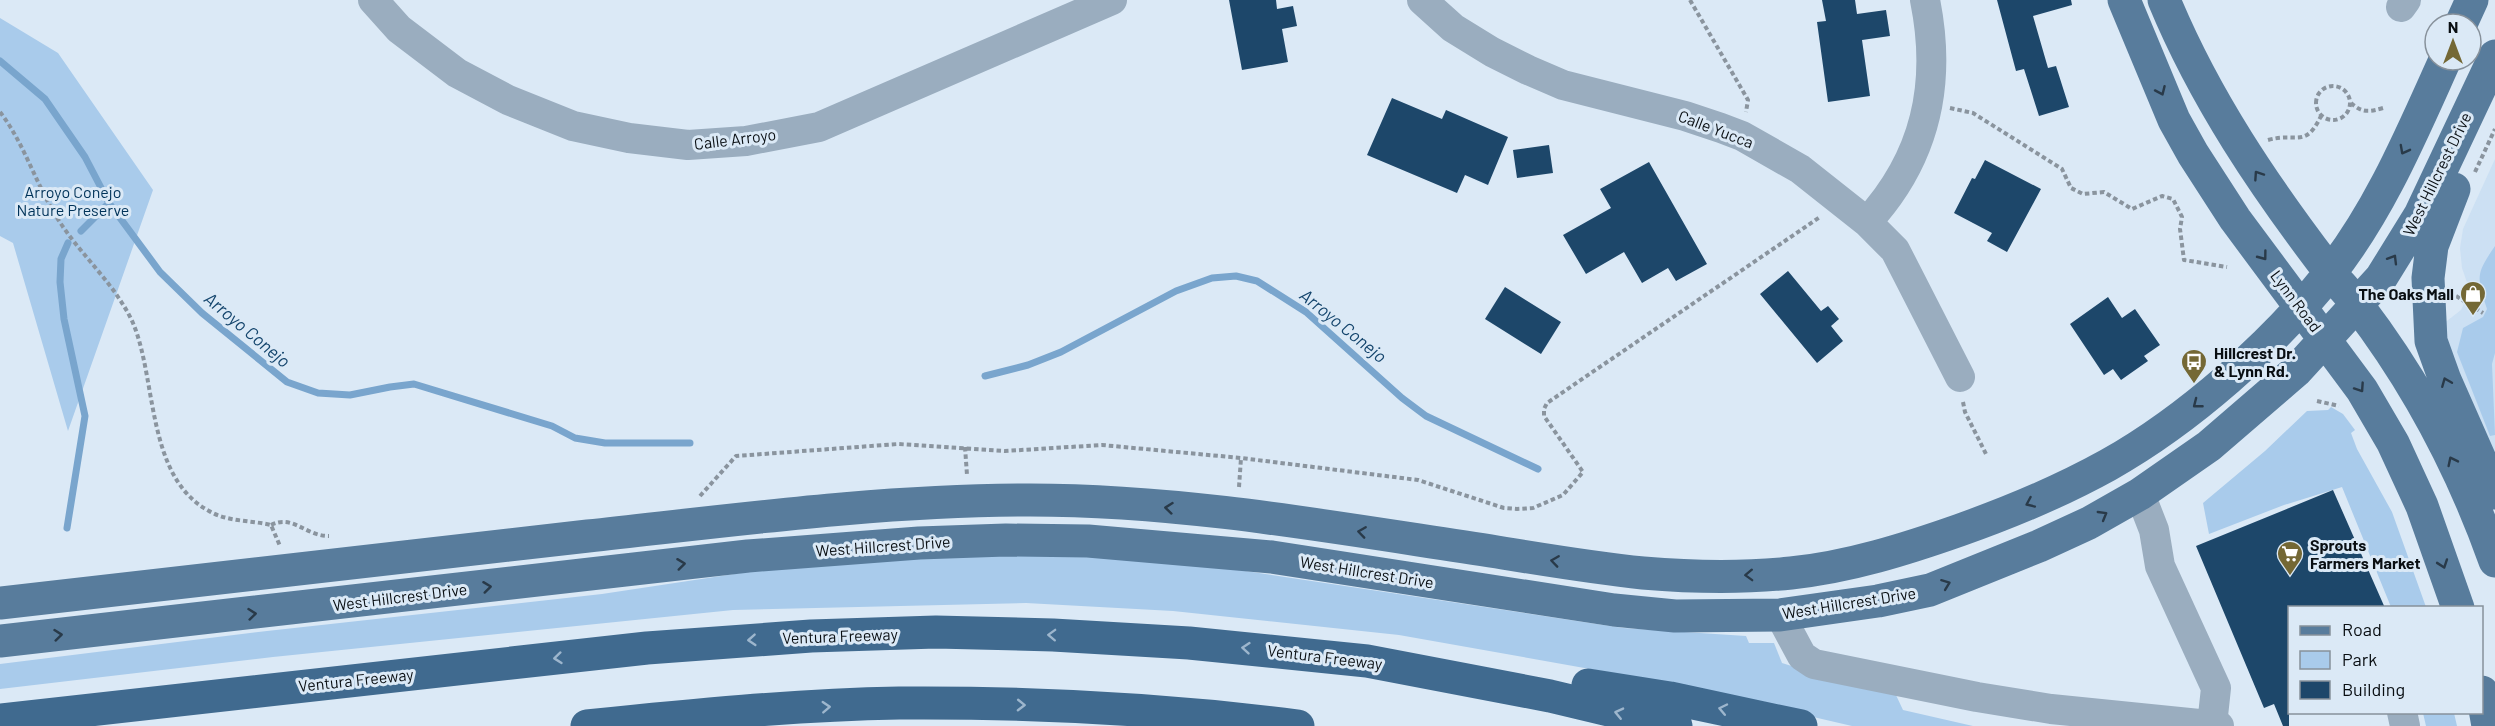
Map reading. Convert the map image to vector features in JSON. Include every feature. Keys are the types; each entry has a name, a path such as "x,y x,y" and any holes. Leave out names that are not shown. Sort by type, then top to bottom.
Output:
{"highway":[{"name":"Ventura Freeway","path":"0,720 647,648 811,636 936,632 1053,635 1189,643 1367,662 1550,696 1676,726"},
{"path":"1367,662 1539,677 1670,698 1801,726"},
{"path":"587,726 726,712 898,703 1023,704 1121,709 1298,726"},
{"path":"726,712 787,726"}],"main road":[{"name":"Lynn Road","path":"2124,0 2174,120 2193,154 2235,219 2362,390 2393,443 2422,506 2457,606"},
{"path":"2164,0 2204,87 2227,128 2267,188 2330,273 2357,305 2430,417 2462,482 2495,561"},
{"path":"2490,65 2484,120 2441,217 2432,246 2428,278 2428,313 2431,341 2445,380 2495,493"},
{"name":"West Hillcrest Drive","path":"0,641 748,556 919,543 1006,540 1088,541 1272,557 1614,610 1674,616 1780,615 1878,601 1930,590 2039,546 2089,523 2140,494 2209,446 2296,371 2381,278 2420,215 2490,65"},
{"path":"0,603 826,509 1029,500 1154,506 1253,516 1649,573 1738,575 1792,573 1848,563 1932,540 1992,518 2073,483 2113,462 2166,427 2209,394 2272,337 2330,273 2381,193 2409,140 2440,72"},
{"path":"1780,615 1772,601 1773,596 1848,563"},
{"path":"2483,702 2488,726"}],"street":[{"name":"Calle Arroyo","path":"373,0 399,29 457,74 508,100 573,126 629,138 688,145 746,141 819,127 1112,0"},
{"name":"Calle Yucca","path":"1422,0 1453,28 1492,52 1528,70 1563,85 1685,116 1742,136 1800,169 1867,222 1895,250 1960,377"},
{"path":"1867,222 1903,175 1920,140 1929,103 1932,63 1930,27 1925,0"},
{"path":"2140,494 2154,530 2160,566 2216,688 2212,725"},
{"path":"1780,615 1802,656 1814,664 1977,697 2051,709 2220,726"}],"path":[{"path":"1690,0 1748,100 1742,136"},
{"path":"2351,103 2343,118 2332,120 2321,116 2316,100 2326,87 2332,86 2343,88 2351,103 2358,110 2368,112 2383,108"},
{"path":"1929,103 1973,113 2062,169 2071,188 2083,194 2104,192 2132,209 2162,196 2173,200 2182,217 2180,229 2184,260 2227,267"},
{"path":"0,112 11,126 56,216 120,299 133,324 145,366 154,418 164,454 183,488 209,512 231,519 271,525 281,520 310,533 325,536 337,535"},
{"path":"2268,140 2277,137 2305,137 2314,131 2321,116"},
{"path":"689,497 703,495 736,456 898,444 1005,451 1102,445 1241,458 1418,480 1504,508 1533,508 1563,495 1582,472 1544,416 1547,403 1842,202"},
{"path":"1964,406 1972,428 1987,456"},
{"path":"965,447 967,479"},
{"path":"1238,491 1241,458"},
{"path":"271,525 282,551 285,570"}],"shaded area":[{"name":"The Oaks Mall","path":"2495,159 2495,468 2459,378 2443,324 2461,310 2470,291 2462,268 2460,248 2463,229"}],"green space":[{"name":"Arroyo Conejo Nature Preserve","path":"0,18 58,53 153,190 68,431 13,243 0,236"},
{"path":"2495,246 2495,353 2492,364 2495,435 2490,436 2457,352 2463,328 2483,317 2487,309 2481,290 2480,276"},
{"path":"2331,407 2343,414 2355,430 2351,433 2357,449 2392,512 2426,606 2391,606 2342,487 2284,505 2209,534 2203,503 2265,451 2307,411 2328,410"},
{"path":"1045,553 1186,562 1623,628 1746,636 1749,643 1774,643 1782,663 1858,687 1895,693 1903,710 1973,726 1852,726 1663,682 1399,635 1173,611 1026,603 733,610 273,657 0,689 0,664 267,631 602,594 814,562"},
{"path":"2423,714 2454,714 2457,726 2426,726"}],"building":[{"path":"1229,0 1276,0 1277,9 1293,6 1297,26 1282,29 1288,62 1242,70"},
{"path":"1822,0 1855,0 1857,14 1886,10 1890,36 1862,40 1870,96 1828,102 1817,22 1826,21"},
{"path":"1997,0 2071,0 2072,5 2033,16 2048,68 2056,66 2069,107 2039,116 2024,69 2016,71"},
{"path":"1392,98 1442,119 1446,110 1508,137 1488,185 1465,175 1457,193 1367,155"},
{"path":"1549,145 1553,173 1517,178 1513,150"},
{"path":"1985,160 2041,189 2007,252 1987,241 1992,233 1954,213 1972,178 1975,179"},
{"path":"1649,162 1707,264 1676,281 1668,268 1642,283 1624,252 1586,274 1563,235 1611,208 1600,189"},
{"path":"1788,271 1821,311 1828,306 1839,319 1831,326 1843,341 1817,363 1760,294"},
{"path":"1505,287 1561,322 1541,354 1485,319"},
{"path":"2108,297 2122,318 2135,309 2160,345 2144,356 2148,361 2121,380 2113,369 2104,375 2070,324"},
{"name":"Sprouts Farmers Market","path":"2333,490 2384,606 2288,606 2289,726 2283,726 2274,704 2264,708 2196,546"}],"waterway":[{"name":"Arroyo Conejo","path":"0,61 45,99 85,157 109,203 160,272 202,313 287,382 318,393 350,395 414,384 552,426 575,438 605,443 690,443"},
{"path":"81,231 109,203"},
{"path":"67,528 85,416 64,319 60,282 61,259 68,243"},
{"name":"Arroyo Conejo","path":"985,376 1028,365 1061,352 1176,291 1212,278 1236,276 1257,281 1306,312 1402,398 1426,416 1538,469"}],"place":[{"name":"The Oaks Mall","path":"2473,317"},
{"name":"Hillcrest Dr. & Lynn Rd.","path":"2194,385"},
{"name":"Sprouts Farmers Market","path":"2290,577"}]}
